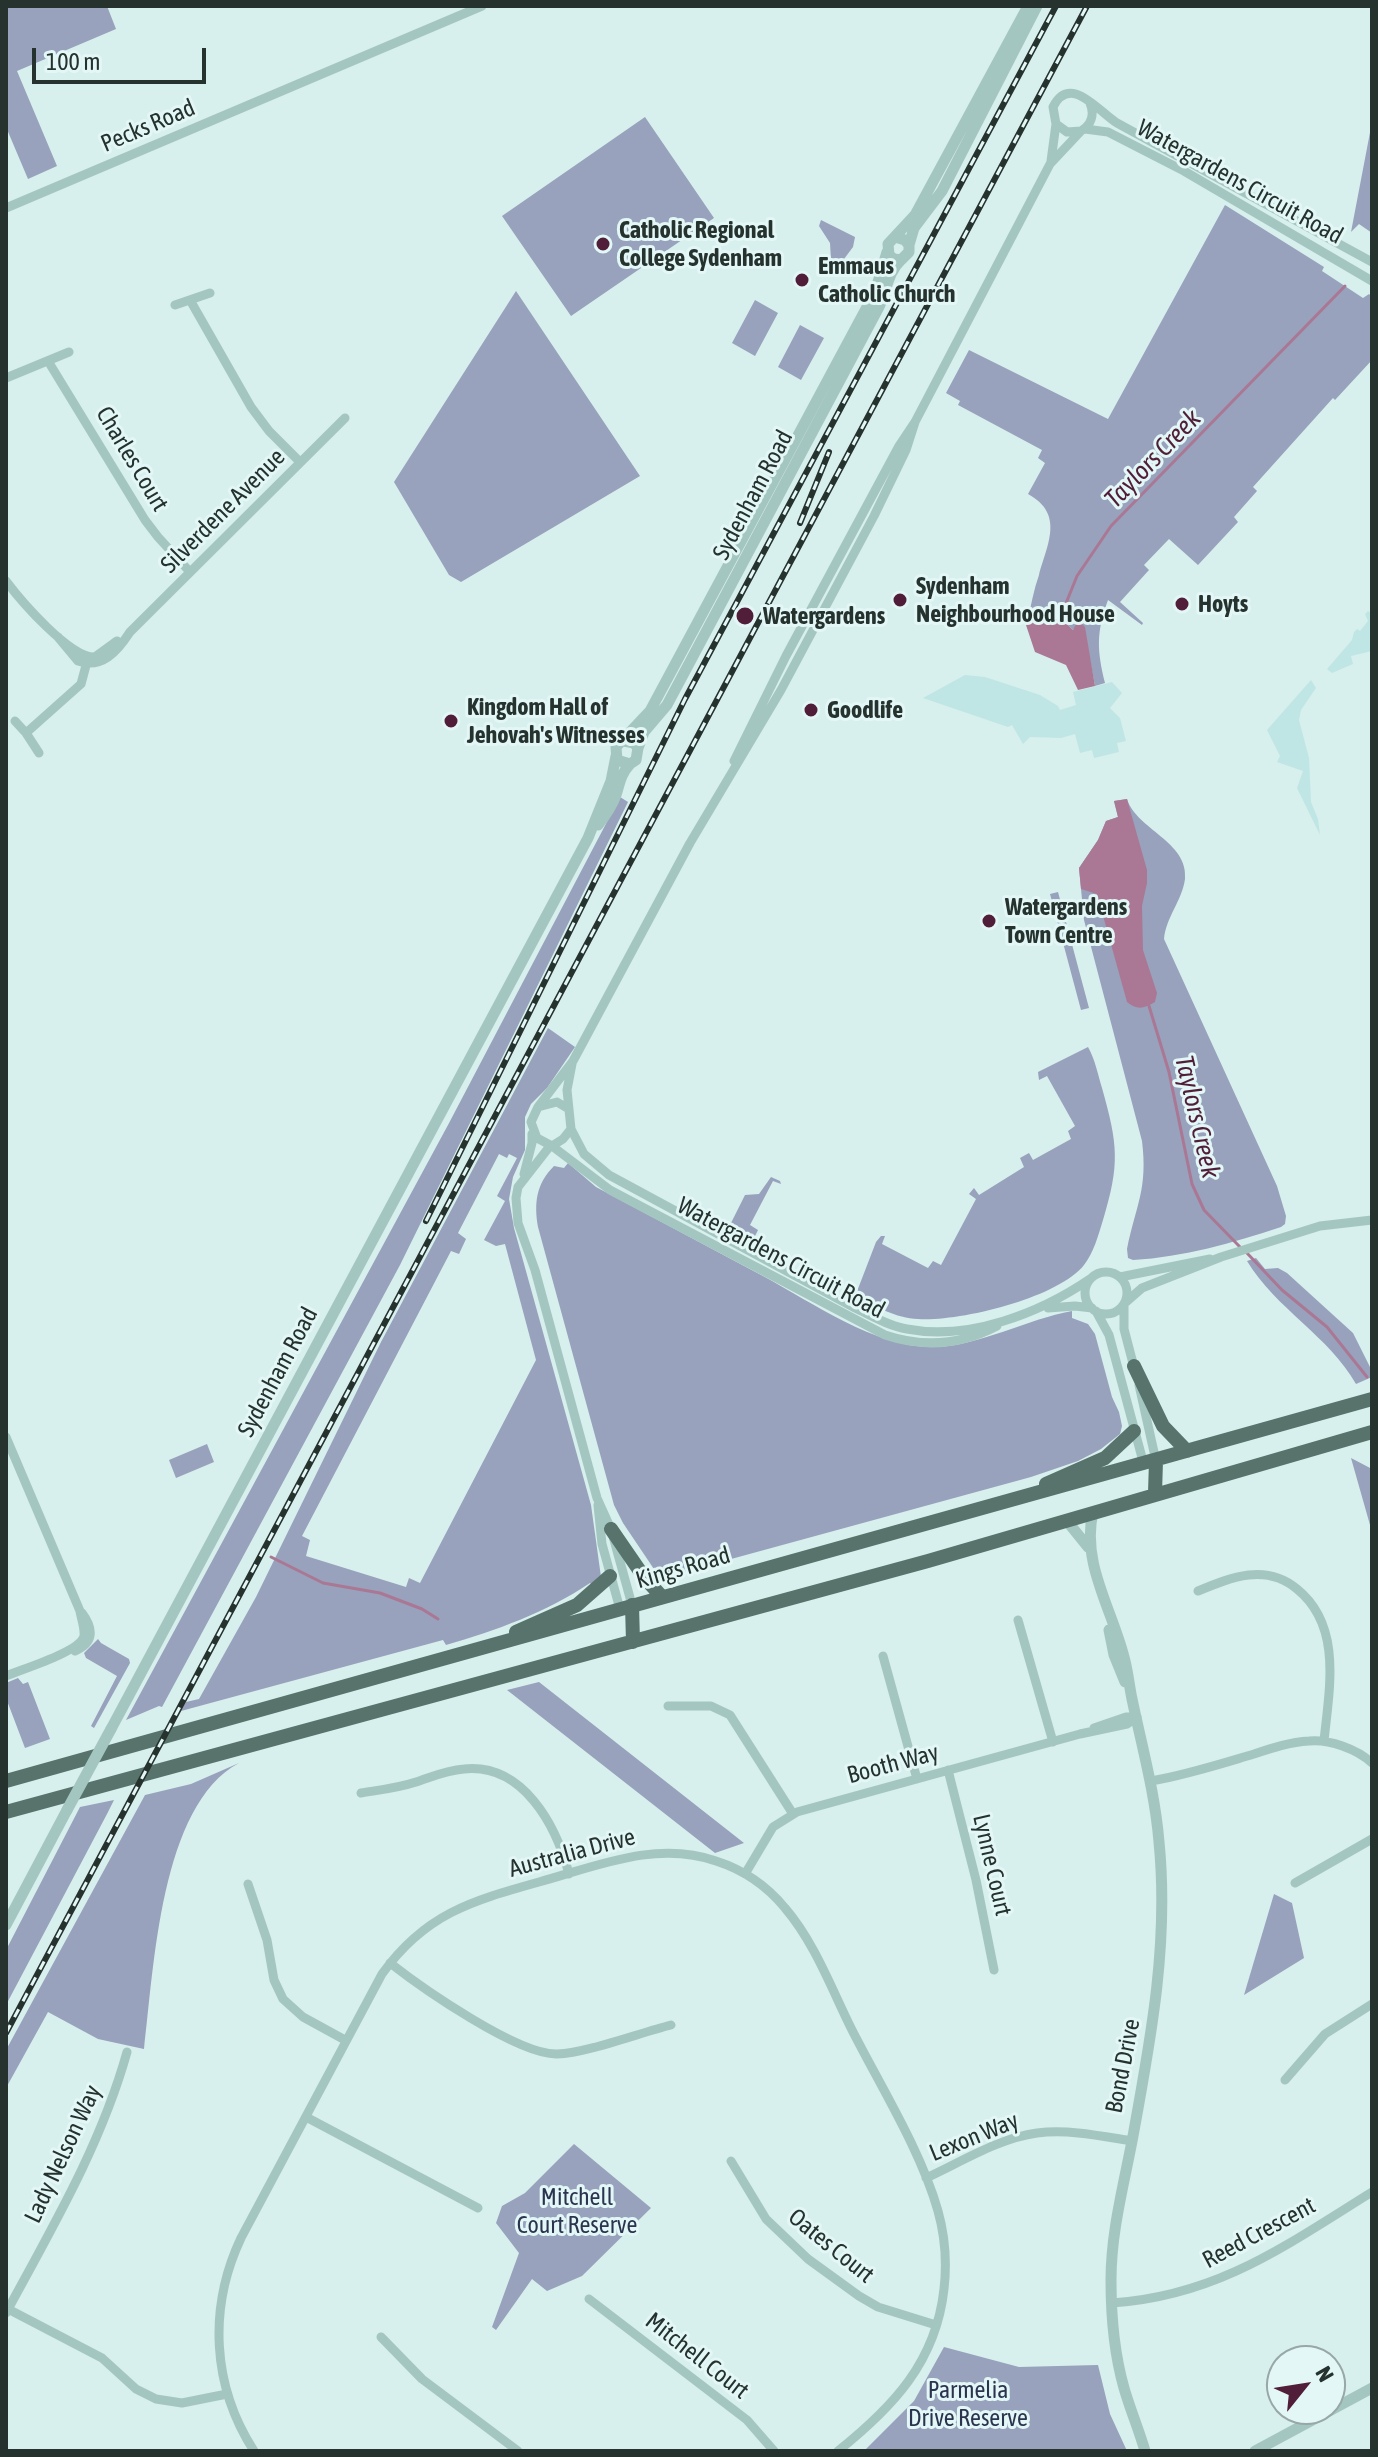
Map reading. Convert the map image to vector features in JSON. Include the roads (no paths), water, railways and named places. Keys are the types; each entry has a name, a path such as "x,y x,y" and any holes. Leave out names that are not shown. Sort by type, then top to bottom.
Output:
{"main road":[{"path":"1134,1366 1163,1426 1187,1451"},
{"name":"Kings Road","path":"6,1781 1372,1399"},
{"path":"1017,1498 1105,1458 1134,1431"},
{"path":"6,1812 633,1642 1372,1432"},
{"path":"1150,1463 1155,1493"},
{"path":"611,1529 662,1597"},
{"path":"483,1648 577,1605 610,1576"},
{"path":"626,1607 633,1642"}],"street":[{"name":"Pecks Road","path":"6,208 482,6"},
{"path":"1028,6 975,118 942,191 914,228 907,256 901,260 891,258 887,252 888,244 915,215 975,118 1037,6"},
{"path":"626,1607 611,1529 597,1498 535,1270 518,1223 516,1198 532,1143 532,1116 573,1061 724,784 755,737 874,516 906,450 915,422 1050,164 1092,117 1090,103 1077,93 1064,94 1053,107 1056,124 1050,164"},
{"name":"Watergardens Circuit Road","path":"1090,103 1117,123 1372,262"},
{"path":"1056,124 1067,132 1083,130"},
{"name":"Watergardens Circuit Road","path":"1083,130 1108,132 1372,281"},
{"path":"895,237 902,238 909,245"},
{"name":"Sydenham Road","path":"638,748 644,732 667,705 732,569 875,292 887,252"},
{"name":"Sydenham Road","path":"624,741 650,711 732,569 879,307 890,273 901,260"},
{"path":"175,305 210,293"},
{"path":"190,300 251,407 269,431 300,462"},
{"path":"6,378 69,352"},
{"name":"Charles Court","path":"48,361 145,520 190,572"},
{"name":"Silverdene Avenue","path":"87,661 96,664 107,658 345,418"},
{"path":"6,581 78,661 87,661 81,684 26,733"},
{"path":"6,588 16,595"},
{"path":"15,721 39,753"},
{"path":"624,741 634,743 638,748 638,756 630,764 620,762 616,756 616,747 624,741"},
{"name":"Sydenham Road","path":"6,1925 588,838 611,781 616,756"},
{"name":"Sydenham Road","path":"588,838 610,809 620,777 630,764"},
{"path":"522,1181 551,1146 563,1139 571,1129 567,1083 573,1061"},
{"path":"538,1107 557,1102 567,1108"},
{"path":"531,1128 537,1138 551,1146"},
{"name":"Watergardens Circuit Road","path":"571,1129 584,1154 609,1175 882,1321 907,1329 966,1329 1007,1320 1040,1309 1090,1279"},
{"name":"Watergardens Circuit Road","path":"551,1146 610,1190 885,1335 918,1342 958,1341 1007,1320"},
{"path":"1094,1310 1102,1314 1115,1313 1142,1288 1221,1257 1320,1226 1372,1220"},
{"path":"1150,1463 1134,1431 1109,1335 1085,1291 1090,1279 1106,1272 1120,1277 1145,1274 1186,1262 1221,1257"},
{"path":"1120,1277 1127,1288 1124,1329 1134,1366 1150,1463"},
{"name":"Watergardens Circuit Road","path":"1040,1309 1075,1306 1094,1310"},
{"path":"6,1437 80,1611 83,1637 63,1653 6,1676"},
{"path":"597,1498 598,1526 610,1576 626,1607"},
{"path":"1090,1551 1093,1512"},
{"path":"1067,1521 1090,1551"},
{"name":"Bond Drive","path":"1090,1551 1108,1614 1123,1652 1151,1781 1161,1858 1162,1943 1157,2006 1115,2233 1112,2303 1123,2386 1146,2447"},
{"path":"1198,1591 1231,1577 1251,1573 1284,1580 1308,1598 1322,1618 1329,1649 1324,1741"},
{"path":"1018,1620 1053,1742"},
{"path":"883,1656 917,1779"},
{"path":"668,1706 711,1706 730,1715 793,1814"},
{"name":"Booth Way","path":"745,1874 766,1835 778,1822 793,1814 1053,1742 1126,1717 1137,1717"},
{"path":"1151,1781 1295,1742 1324,1741 1353,1751 1372,1763"},
{"path":"361,1793 402,1786 462,1769 483,1769 496,1774 510,1781 539,1806 560,1842 569,1874"},
{"name":"Lynne Court","path":"948,1770 976,1880 994,1970"},
{"path":"1295,1883 1372,1839"},
{"name":"Australia Drive","path":"254,2451 236,2419 220,2366 220,2302 228,2271 241,2238 345,2040 390,1963 421,1930 459,1907 638,1855 666,1853 702,1857 745,1874 778,1900 804,1935 926,2178 937,2209 944,2239 944,2286 936,2325 923,2359 881,2416 838,2451"},
{"path":"248,1884 267,1940 274,1980 283,1999 303,2017 345,2040"},
{"path":"390,1963 455,2009 522,2044 547,2053 569,2052 671,2025"},
{"path":"1285,2080 1325,2034 1372,2004"},
{"name":"Lady Nelson Way","path":"7,2311 95,2144 110,2109 127,2052"},
{"path":"306,2117 478,2208"},
{"name":"Lexon Way","path":"926,2178 1015,2138 1036,2133 1077,2133 1132,2141"},
{"name":"Oates Court","path":"731,2161 766,2219 808,2259 878,2307 936,2325"},
{"name":"Reed Crescent","path":"1112,2303 1169,2296 1216,2281 1257,2262 1372,2192"},
{"name":"Mitchell Court","path":"589,2299 747,2420 774,2451"},
{"path":"7,2311 102,2358 136,2389 156,2399 182,2403 227,2394"},
{"path":"381,2337 422,2379 518,2451"},
{"path":"1255,2451 1372,2388"}],"waterway":[{"name":"Taylors Creek","path":"1060,618 1077,576 1111,526 1345,286"},
{"name":"Taylors Creek","path":"1149,1006 1169,1072 1192,1184 1204,1210 1240,1247"},
{"name":"Taylors Creek","path":"1246,1252 1282,1290 1327,1327 1367,1377"},
{"path":"271,1557 323,1583 380,1593 422,1609 438,1619"}],"railway":[{"path":"426,1221 685,699 1056,6"},
{"path":"6,2033 1087,6"},
{"path":"800,523 829,452"}],"place":[{"name":"Catholic Regional College Sydenham","path":"603,244"},
{"name":"Emmaus Catholic Church","path":"802,280"},
{"name":"Sydenham Neighbourhood House","path":"900,600"},
{"name":"Hoyts","path":"1182,604"},
{"name":"Watergardens","path":"745,616"},
{"name":"Goodlife","path":"811,710"},
{"name":"Kingdom Hall of Jehovah's Witnesses","path":"451,721"},
{"name":"Watergardens Town Centre","path":"989,921"}],"park label":[{"name":"Mitchell Court Reserve","path":"577,2211"},
{"name":"Parmelia Drive Reserve","path":"968,2404"}]}
